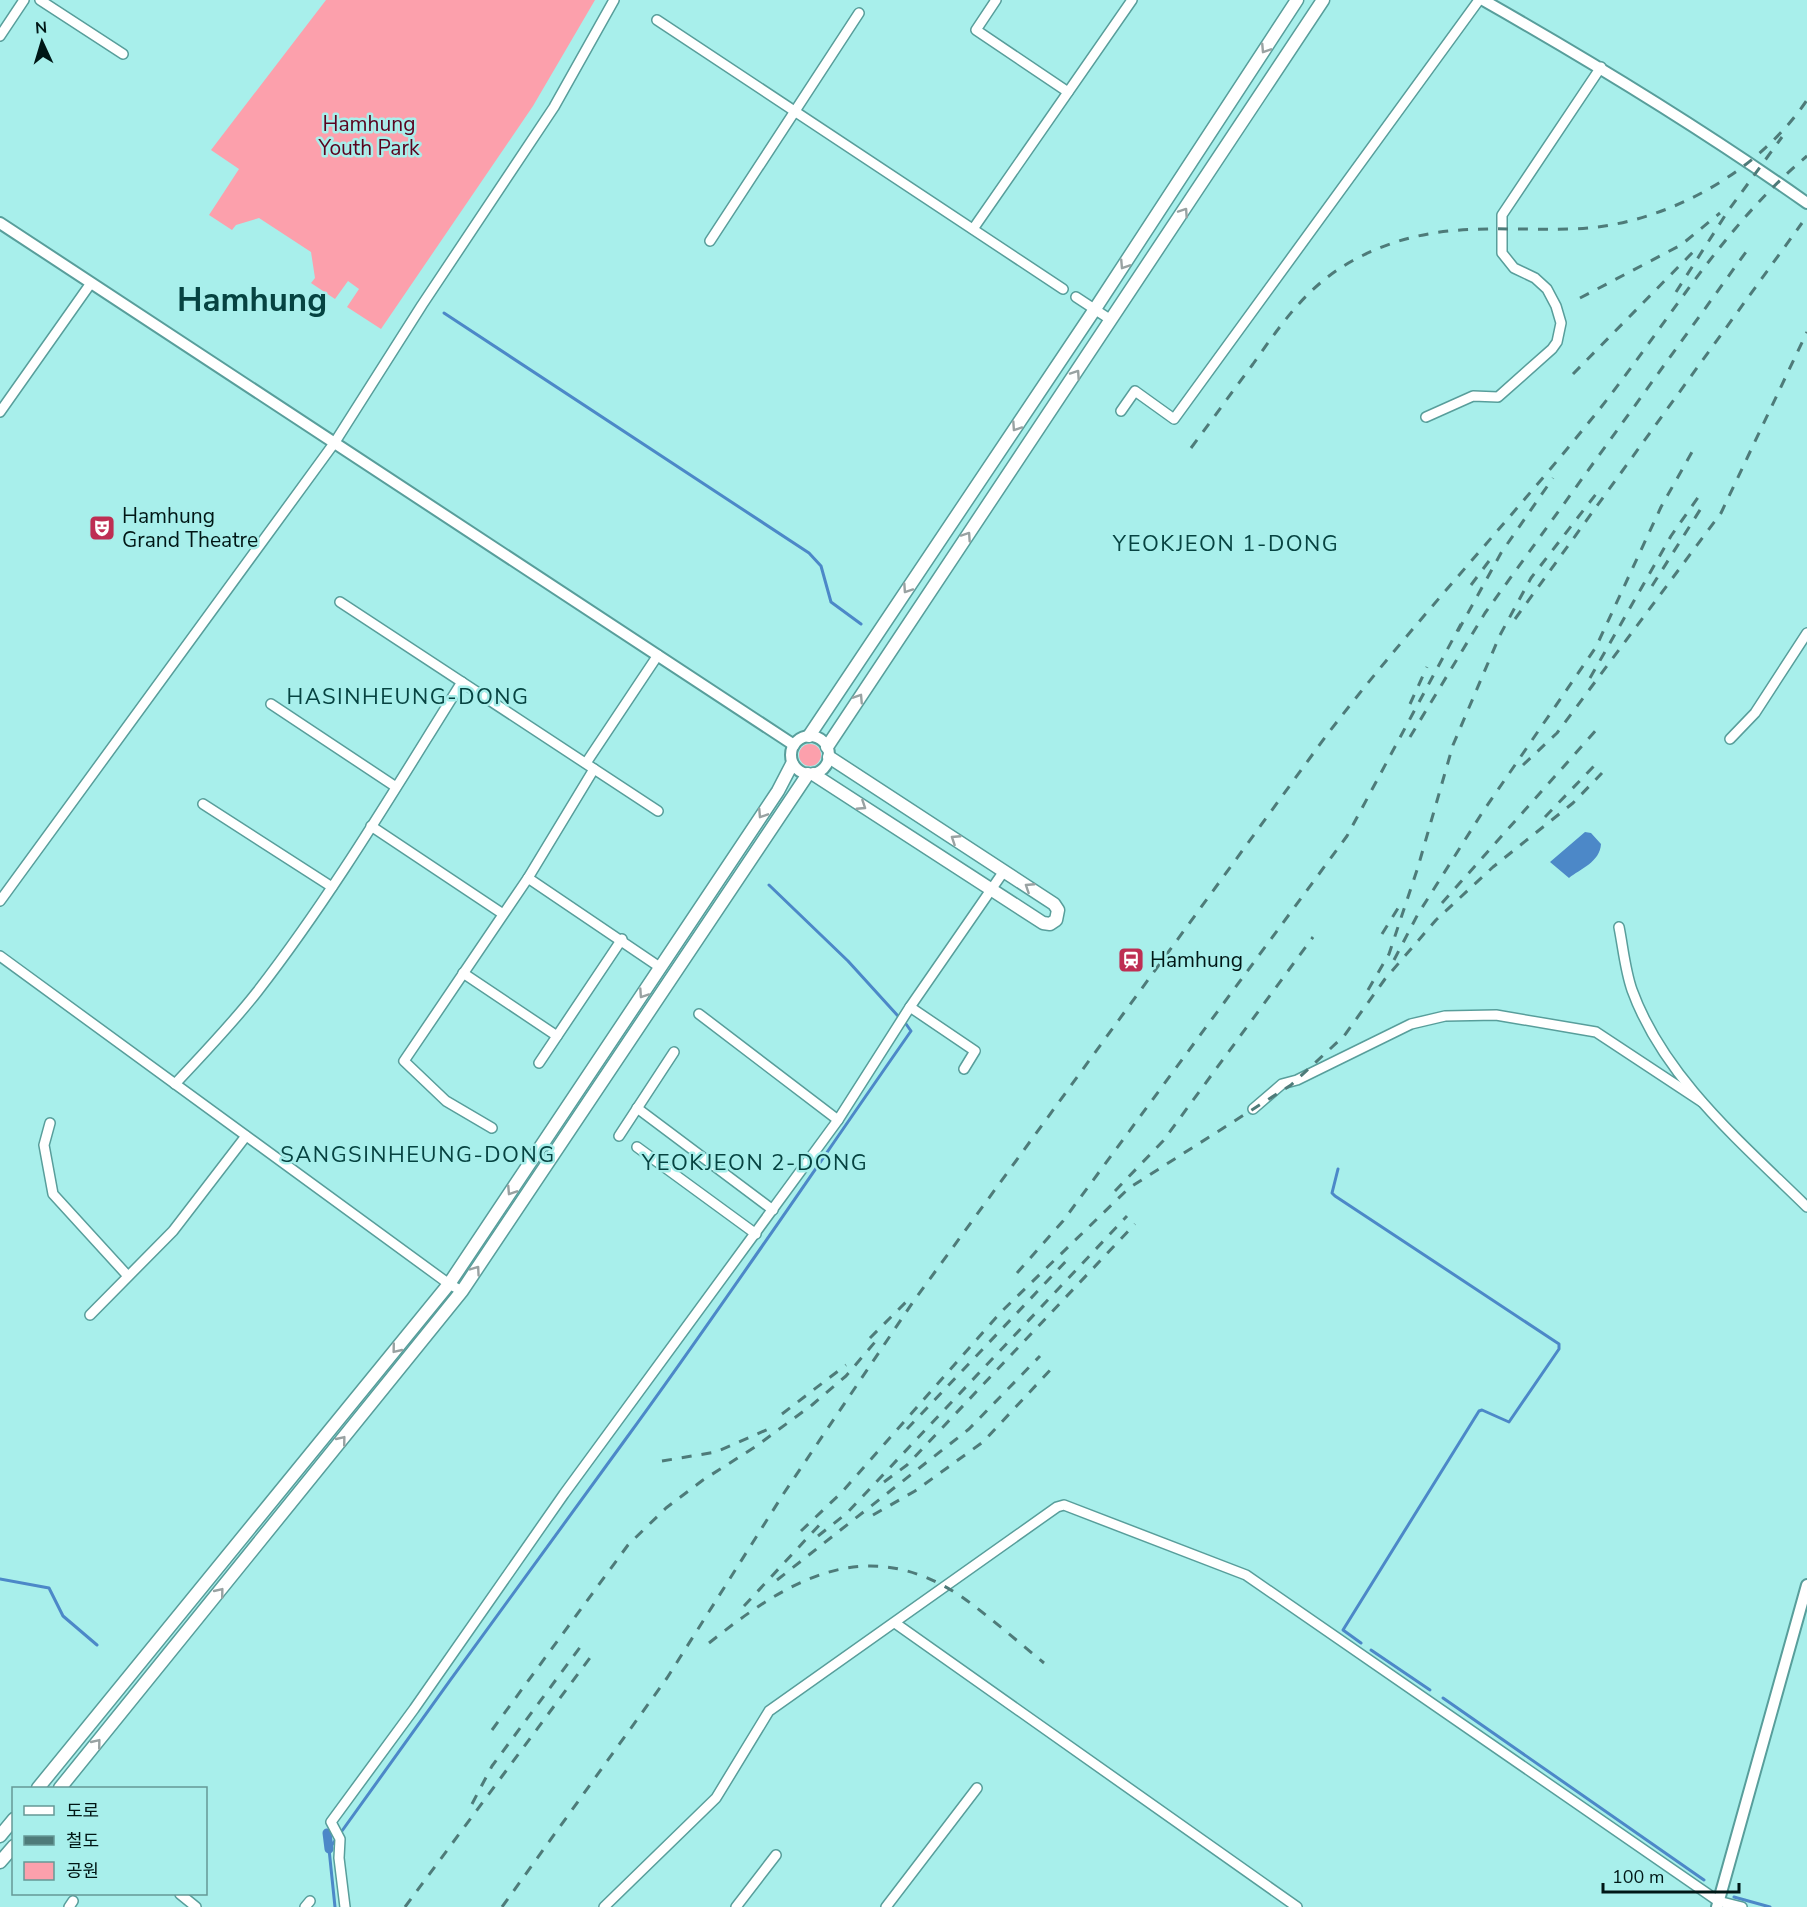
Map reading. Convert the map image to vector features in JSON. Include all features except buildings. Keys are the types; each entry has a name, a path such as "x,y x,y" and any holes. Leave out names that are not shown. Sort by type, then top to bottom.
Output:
{"main road":[{"path":"809,736 1095,309 1297,0"},
{"path":"61,1787 462,1290 811,774 1043,923 1050,924 1056,920 1059,910 1054,904 828,752 1323,0"},
{"path":"39,1787 449,1284 778,791 792,764"},
{"path":"0,1836 12,1821"},
{"path":"0,1862 12,1848"}],"street":[{"path":"0,36 24,0"},
{"path":"40,0 123,54"},
{"path":"0,901 335,442 422,305 554,107 614,0"},
{"path":"996,0 976,30 1068,92"},
{"path":"974,229 1131,0"},
{"path":"1121,411 1135,391 1174,419 1481,0 1601,67 1733,150 1807,202"},
{"path":"710,241 859,13"},
{"path":"657,20 1064,289"},
{"path":"1426,417 1473,396 1498,397 1557,342 1561,322 1547,289 1535,278 1514,268 1502,253 1502,215 1601,67"},
{"path":"0,223 794,745"},
{"path":"0,412 91,283"},
{"path":"1076,297 1111,321"},
{"path":"340,602 658,811"},
{"path":"1730,739 1755,713 1807,633"},
{"path":"492,1128 446,1101 404,1061 528,878 590,766 658,655"},
{"path":"176,1084 255,994 332,887 462,682"},
{"path":"271,704 396,787"},
{"path":"809,736 822,740 828,752 825,767 811,774 798,770 792,764 791,753 794,745 809,736"},
{"path":"203,804 332,887"},
{"path":"371,826 504,914"},
{"path":"345,1907 339,1858 340,1839 331,1822 414,1709 564,1494 837,1120 910,1007 1004,871"},
{"path":"528,878 622,939 661,968"},
{"path":"1618,927 1629,978 1641,1009 1665,1052 1702,1102 1807,1207"},
{"path":"538,1064 622,939"},
{"path":"0,956 449,1284 462,1290"},
{"path":"463,974 557,1036"},
{"path":"910,1007 975,1051 964,1069"},
{"path":"699,1014 837,1120"},
{"path":"1253,1109 1282,1084 1297,1080 1400,1028 1438,1017 1484,1015 1514,1017 1596,1032 1702,1102"},
{"path":"619,1136 674,1052"},
{"path":"637,1108 773,1210"},
{"path":"51,1123 44,1145 53,1194 127,1275"},
{"path":"90,1315 173,1231 246,1136"},
{"path":"637,1147 756,1234"},
{"path":"604,1907 716,1798 769,1711 1057,1507 1071,1505 1246,1575 1718,1904 1742,1907"},
{"path":"1718,1904 1807,1585"},
{"path":"896,1623 1297,1907"},
{"path":"886,1907 976,1788"},
{"path":"736,1907 776,1856"},
{"path":"182,1895 196,1907"}],"green space":[{"name":"Hamhung Youth Park","path":"326,0 595,0 533,106 381,329 347,307 359,289 348,281 335,299 311,283 315,278 311,252 259,218 236,225 232,230 209,215 239,169 211,150"},
{"path":"810,744 818,747 821,755 818,763 810,766 802,763 799,755 802,747"}],"water":[{"path":"1585,832 1591,833 1601,844 1600,850 1589,864 1569,878 1550,862"}],"waterway":[{"path":"444,313 809,553 821,566 831,602 861,624"},
{"path":"769,885 848,961 898,1016"},
{"path":"335,1907 329,1849 734,1288 911,1031 906,1024"},
{"path":"1338,1169 1332,1193 1335,1196 1559,1344 1559,1349 1509,1422 1482,1410 1479,1411 1343,1630 1361,1643"},
{"path":"0,1579 49,1588 63,1616 97,1645"},
{"path":"1371,1650 1430,1690"},
{"path":"1443,1698 1704,1880"},
{"path":"327,1833 329,1849"},
{"path":"1734,1897 1770,1907"}],"railway":[{"path":"1191,448 1296,306 1322,282 1352,261 1380,248 1434,233 1487,229 1573,229 1607,226 1640,218 1705,191 1735,173 1786,127 1807,100"},
{"path":"1676,292 1728,211 1782,137"},
{"path":"502,1907 667,1678 784,1493 913,1302 1326,736 1392,654 1594,416 1720,247 1747,215 1807,156"},
{"path":"1580,298 1681,245 1720,213"},
{"path":"1515,619 1802,223"},
{"path":"1410,737 1485,613 1751,245"},
{"path":"1573,374 1693,252"},
{"path":"1523,765 1557,733 1721,513 1807,332"},
{"path":"1394,960 1418,914 1482,813 1596,647 1661,507 1692,452"},
{"path":"1458,631 1501,553 1553,478"},
{"path":"1368,990 1389,954 1418,867 1453,745 1500,635 1531,578 1596,494"},
{"path":"1590,678 1671,536 1699,496"},
{"path":"1652,586 1705,502"},
{"path":"1471,585 1489,561"},
{"path":"1017,1273 1063,1221 1347,836 1461,624"},
{"path":"1410,704 1427,667"},
{"path":"1442,903 1598,728"},
{"path":"1545,817 1594,766"},
{"path":"801,1531 841,1493 1001,1312 1129,1188 1291,1085 1344,1036 1385,979 1436,920 1493,867 1573,803 1602,773"},
{"path":"1382,934 1400,905"},
{"path":"1115,1191 1163,1141 1313,937"},
{"path":"818,1536 847,1513 1127,1216"},
{"path":"884,1482 907,1465 1135,1224"},
{"path":"907,1429 1070,1257"},
{"path":"870,1338 906,1302"},
{"path":"492,1730 628,1545 666,1508 812,1405 846,1376 881,1335"},
{"path":"777,1580 969,1429 1040,1356"},
{"path":"782,1414 846,1365"},
{"path":"873,1515 915,1491 983,1442 1054,1366"},
{"path":"662,1461 716,1452 773,1427"},
{"path":"744,1606 824,1520"},
{"path":"709,1643 768,1600 798,1584 829,1572 861,1566 893,1568 927,1578 962,1597 1044,1663"},
{"path":"472,1804 492,1766 581,1646"},
{"path":"405,1907 592,1655"}],"place":[{"name":"Hamhung Grand Theatre","path":"102,528"},
{"name":"Hamhung","path":"1131,960"}],"district":[{"name":"Hamhung","path":"252,300"},
{"name":"YEOKJEON 1-DONG","path":"1226,544"},
{"name":"HASINHEUNG-DONG","path":"408,697"},
{"name":"SANGSINHEUNG-DONG","path":"418,1155"},
{"name":"YEOKJEON 2-DONG","path":"755,1163"}]}
